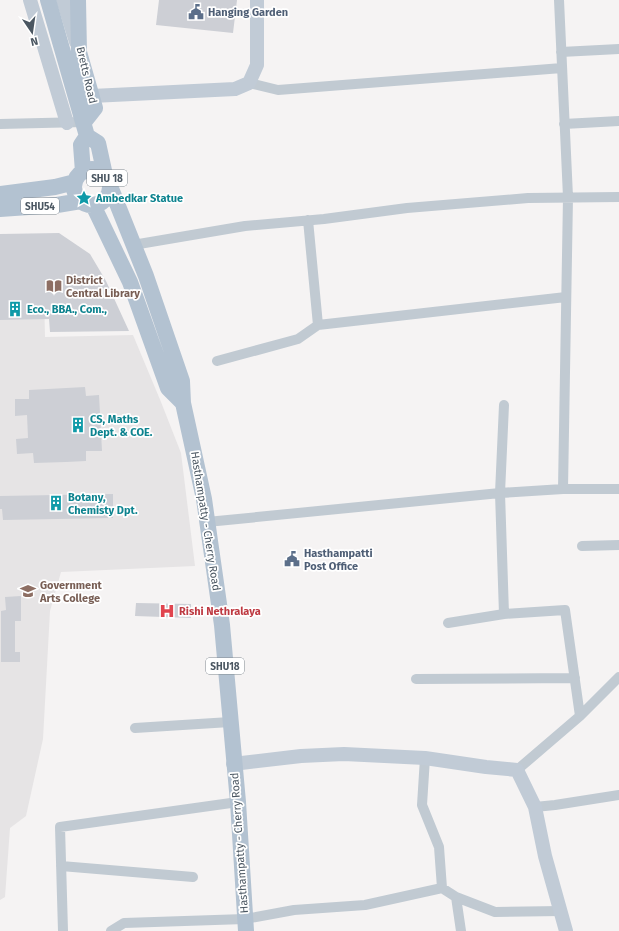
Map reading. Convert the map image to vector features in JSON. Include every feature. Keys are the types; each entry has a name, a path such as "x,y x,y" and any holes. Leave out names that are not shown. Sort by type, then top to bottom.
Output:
{"main road":[{"path":"48,0 84,123 79,177"},
{"name":"Bretts Road","path":"78,0 79,52 95,108 84,123"},
{"name":"Hasthampatty - Cherry Road","path":"84,123 98,142 108,181 146,276 182,381 184,403 204,499 222,625 233,764 238,802 245,925"},
{"name":"SHU 18","path":"89,170 101,172 108,181 107,197 103,201 87,203 74,192 79,177 89,170"},
{"name":"SHU54","path":"0,194 55,187 79,177"},
{"path":"87,203 130,282 168,388 184,403"},
{"name":"SHU54","path":"0,210 87,203"}],"street":[{"path":"30,0 67,123"},
{"path":"63,0 79,52"},
{"path":"249,83 257,65 257,0"},
{"path":"559,0 568,198 563,489"},
{"path":"561,52 619,49"},
{"path":"92,96 235,89 249,83 278,90 562,68"},
{"path":"564,124 619,121"},
{"path":"0,124 84,123"},
{"path":"133,246 244,226 407,208 528,198 619,197"},
{"path":"308,220 318,325"},
{"path":"217,361 298,339 318,325 566,297"},
{"path":"504,405 500,493 504,614"},
{"path":"207,522 500,493 563,489 619,489"},
{"path":"582,546 619,545"},
{"path":"448,623 504,614 565,610 580,716"},
{"path":"233,764 301,756 344,754 425,758 517,770 580,716 619,677"},
{"path":"416,679 575,678"},
{"path":"135,728 230,722"},
{"path":"425,758 422,805 439,846 442,888"},
{"path":"517,770 535,807 545,856 566,931"},
{"path":"535,807 555,806 619,795"},
{"path":"63,931 60,827 238,802"},
{"path":"61,866 193,877"},
{"path":"110,931 124,923 245,925 294,910 365,905 442,888 456,897 495,912 561,911"},
{"path":"456,897 461,931"}],"shaded area":[{"name":"Government Arts College","path":"0,294 44,294 45,337 133,335 181,453 195,566 61,572 50,611 43,739 26,816 10,828 5,897 0,900"}],"building":[{"name":"Hanging Garden","path":"159,0 237,0 233,33 156,25"},
{"name":"District Central Library","path":"59,233 90,254 106,281 129,331 50,332 49,319 0,320 0,234"},
{"name":"CS, Maths Dept. & COE.","path":"85,387 86,396 99,395 102,451 86,451 86,461 66,462 34,463 33,453 17,454 16,439 28,438 27,415 15,416 15,399 29,399 29,390"},
{"name":"Botany, Chemisty Dpt.","path":"113,494 113,518 3,520 2,509 0,509 0,496"},
{"path":"21,596 21,621 15,621 15,652 20,652 20,662 1,662 1,611 6,610 5,597"},
{"path":"136,603 191,604 191,618 135,616"}],"place":[{"name":"Hanging Garden","path":"196,12"},
{"name":"Ambedkar Statue","path":"84,198"},
{"name":"District Central Library","path":"54,286"},
{"name":"Eco., BBA., Com.,","path":"15,309"},
{"name":"CS, Maths Dept. & COE.","path":"78,425"},
{"name":"Botany, Chemisty Dpt.","path":"56,503"},
{"name":"Hasthampatti Post Office","path":"292,559"},
{"name":"Government Arts College","path":"28,591"},
{"name":"Rishi Nethralaya","path":"167,611"}]}
